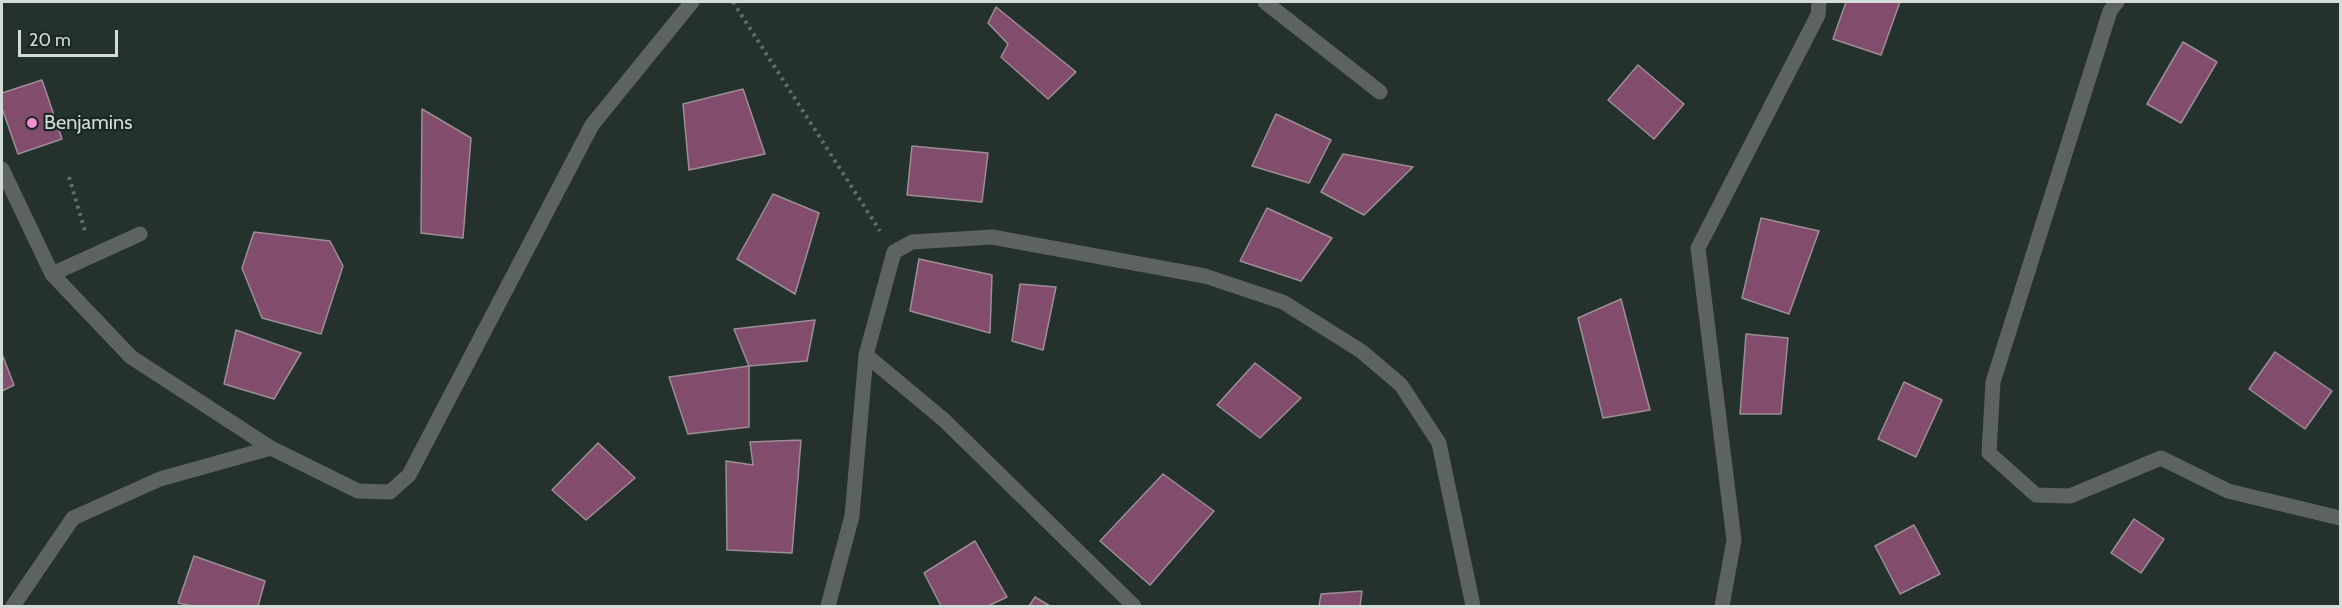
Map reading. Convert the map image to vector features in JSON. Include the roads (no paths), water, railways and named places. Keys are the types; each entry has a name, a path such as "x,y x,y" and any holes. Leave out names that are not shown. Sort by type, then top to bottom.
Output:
{"street":[{"path":"2,169 52,274 131,357 271,448 358,491 390,492 409,475 592,125 692,2"},
{"path":"1265,2 1380,92"},
{"path":"1722,606 1734,540 1698,248 1818,15 1819,2"},
{"path":"2117,2 2110,11 1993,382 1989,453 2036,495 2070,496 2161,458 2228,492 2340,518"},
{"path":"52,274 140,234"},
{"path":"828,606 852,516 866,356 894,252 912,242 992,237 1205,276 1283,302 1361,351 1401,385 1439,443 1473,606"},
{"path":"866,356 944,420 1134,606"},
{"path":"13,606 74,518 160,479 271,448"}],"place":[{"name":"Benjamins","path":"32,123"}]}
